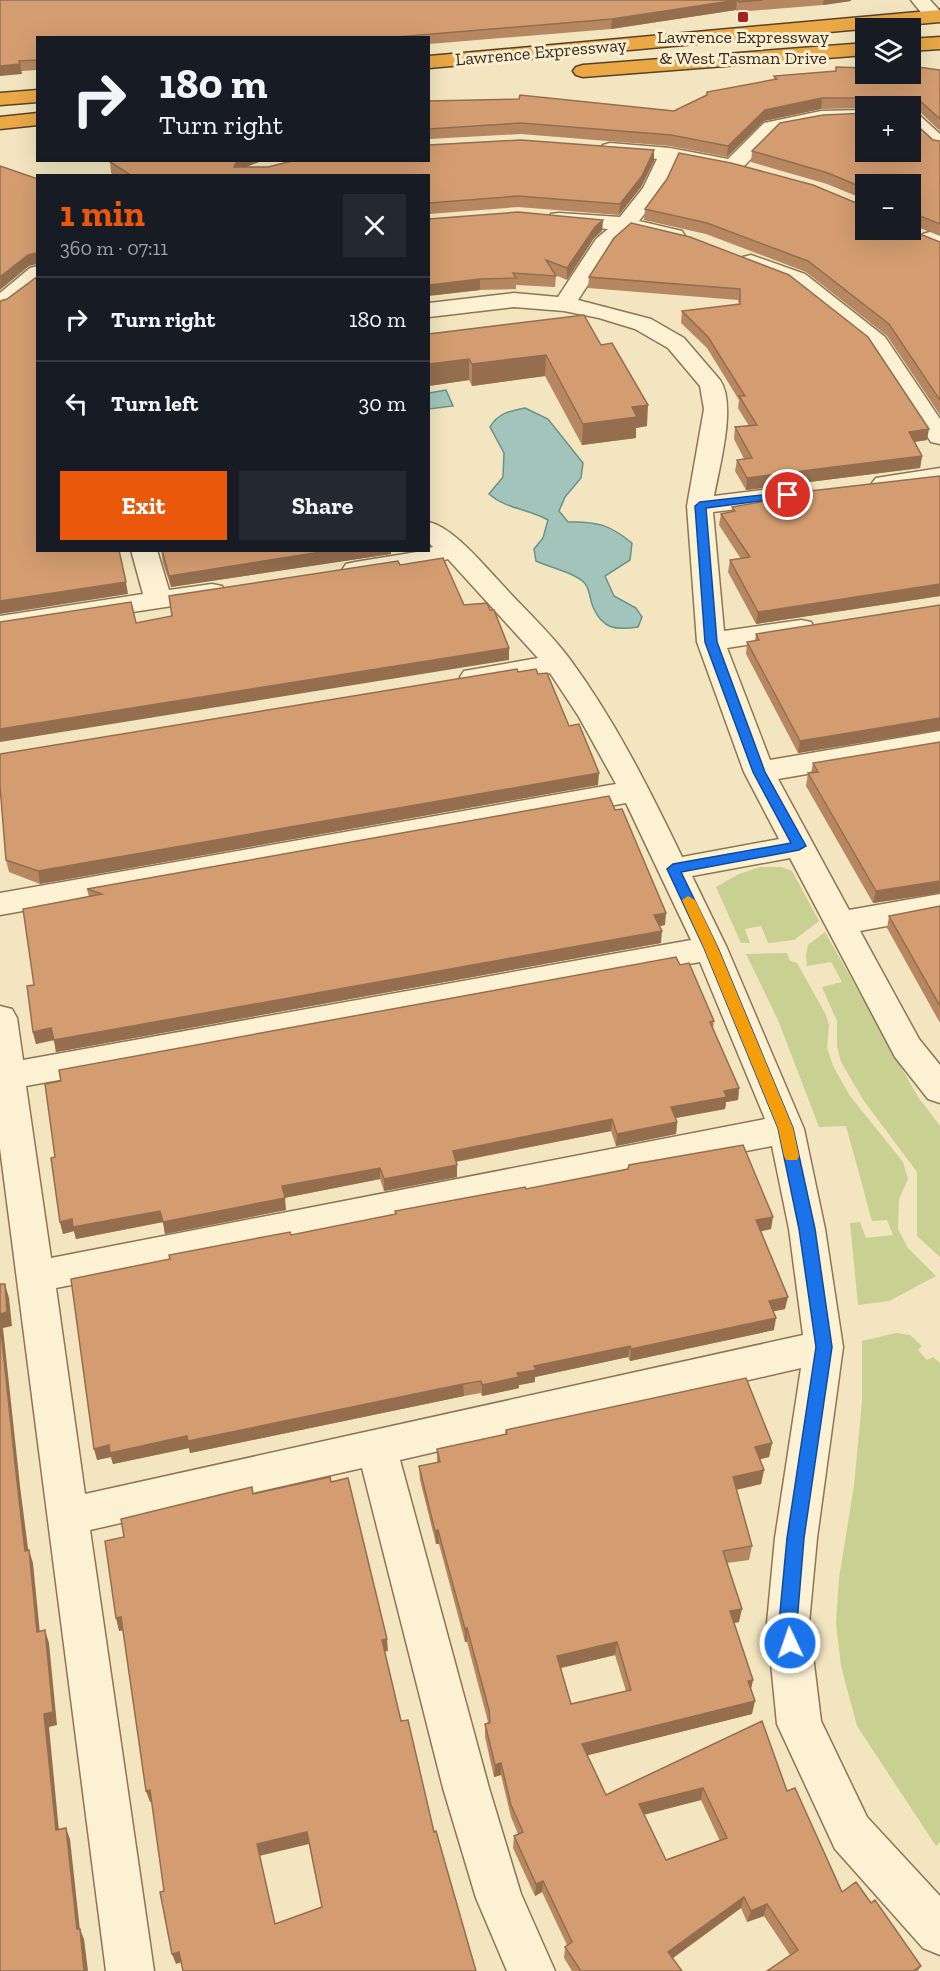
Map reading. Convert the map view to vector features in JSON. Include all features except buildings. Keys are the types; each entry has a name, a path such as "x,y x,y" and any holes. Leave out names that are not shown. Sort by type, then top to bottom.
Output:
{"highway":[{"name":"Lawrence Expressway","path":"430,62 937,16"},
{"path":"921,44 940,43"},
{"name":"Lawrence Expressway","path":"563,73 855,50"},
{"path":"0,99 36,96"},
{"path":"0,123 36,119"}],"street":[{"path":"920,0 937,16"},
{"path":"733,166 771,127 821,117 855,116"},
{"path":"921,127 940,145"},
{"path":"592,148 670,154 754,172"},
{"path":"564,304 604,244 626,224 653,189 670,154"},
{"path":"539,217 626,224 697,241"},
{"path":"921,234 937,240"},
{"path":"730,254 797,279 877,342 940,436"},
{"path":"0,304 36,275"},
{"path":"430,310 514,300 564,304 604,312 643,324 676,343 712,385 716,409 700,506 711,642 759,772 907,1048 940,1090"},
{"path":"860,486 940,476"},
{"path":"700,506 826,490"},
{"path":"441,540 466,561 558,663 593,717 635,791 711,948 786,1128 807,1229 824,1347 795,1538 788,1623 799,1724 851,1833 940,1931"},
{"path":"145,552 158,601"},
{"path":"335,573 394,564 418,552"},
{"path":"0,624 241,588"},
{"path":"711,642 825,624"},
{"path":"453,680 558,663"},
{"path":"759,772 940,741"},
{"path":"0,904 635,791"},
{"path":"673,869 799,846"},
{"path":"841,923 940,905"},
{"path":"7,1076 711,948"},
{"path":"0,1018 130,1971"},
{"path":"34,1277 786,1128"},
{"path":"69,1516 824,1347"},
{"path":"377,1448 466,1788 498,1898 531,1971"}],"green space":[{"path":"760,867 781,867 792,871 819,921 794,940 768,943 761,926 745,929 750,943 741,943 716,887 739,874"},
{"path":"825,932 918,1097 940,1126 940,1257 917,1236 917,1172 864,1101 841,1062 837,1046 837,1021 822,987 842,982 831,962 807,966 808,945"},
{"path":"787,953 790,961 797,963 826,1015 829,1025 827,1048 833,1066 850,1096 903,1162 908,1179 899,1199 898,1229 908,1248 936,1276 889,1301 858,1305 850,1223 860,1222 866,1238 893,1235 887,1220 872,1221 846,1126 819,1127 778,1020 746,954"},
{"path":"896,1333 910,1335 922,1346 918,1350 927,1360 933,1357 940,1363 940,1842 936,1846 857,1726 841,1666 836,1623 839,1578 854,1486 862,1401 862,1341"}],"water":[{"path":"446,390 453,406 430,409 430,393"},
{"path":"525,408 548,419 583,463 581,478 565,497 559,511 568,522 603,525 632,543 630,560 605,576 614,596 636,608 642,617 638,627 617,628 606,624 597,615 583,581 536,561 534,549 543,538 548,520 503,503 489,494 503,477 504,453 490,427 501,416"}],"slow traffic":[{"path":"688,900 711,948 786,1128 791,1156"}],"place":[{"name":"Lawrence Expressway & West Tasman Drive","path":"743,17"}],"route":[{"path":"788,495 700,506 711,642 759,772 799,846 673,869 711,948 786,1128 807,1229 824,1347 795,1538 788,1623 790,1643"}]}
